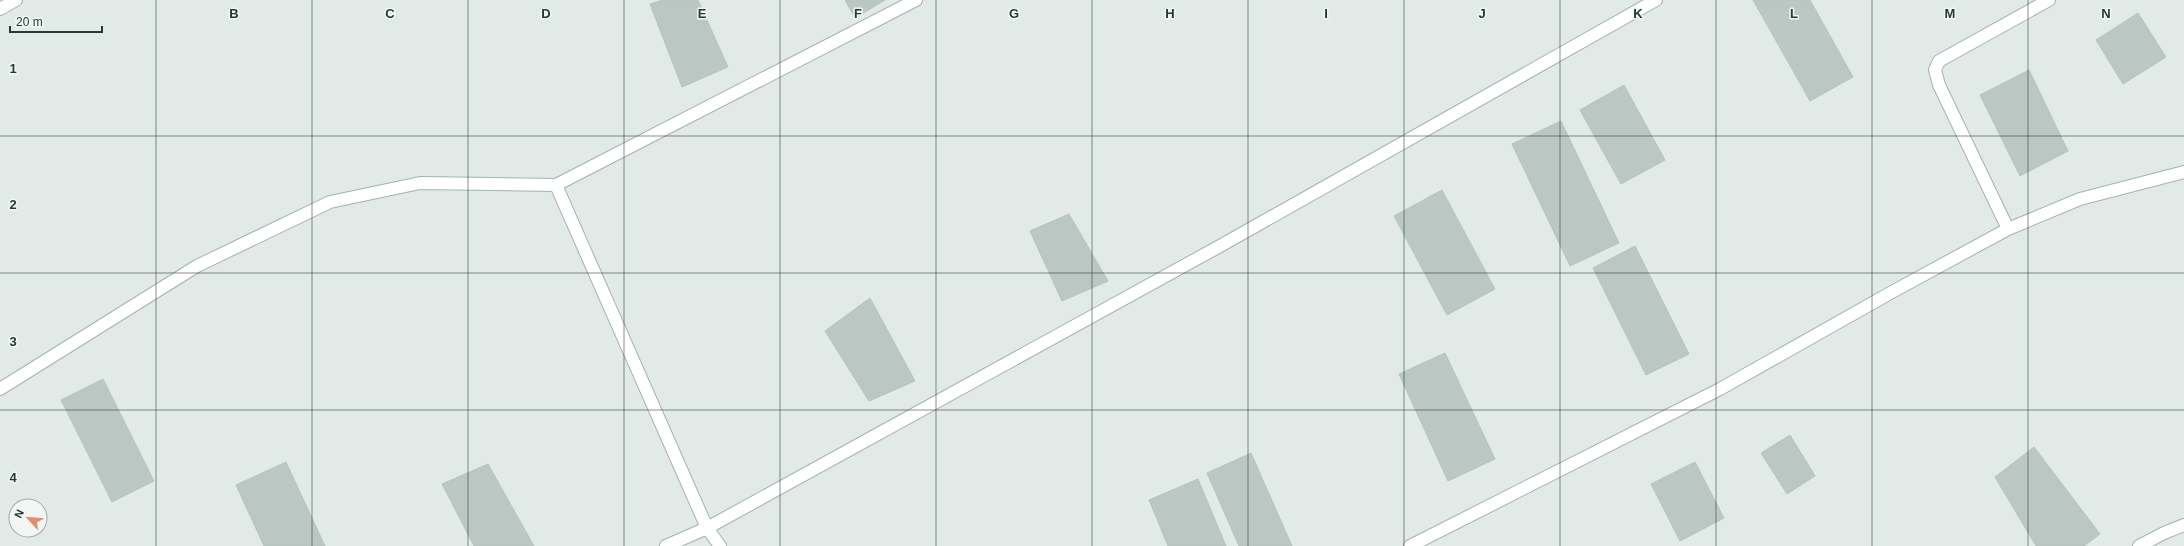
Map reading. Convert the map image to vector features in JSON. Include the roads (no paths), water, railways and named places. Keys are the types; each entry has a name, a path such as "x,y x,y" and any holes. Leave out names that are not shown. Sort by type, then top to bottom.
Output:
{"street":[{"path":"0,9 16,0"},
{"path":"0,389 197,266 330,202 420,183 556,185 916,0"},
{"path":"666,546 707,528 1199,258 1656,0"},
{"path":"2008,229 1939,85 1935,70 1939,61 2049,0"},
{"path":"1410,546 1720,389 1892,292 2008,229 2080,199 2184,172"},
{"path":"556,185 707,528 720,546"},
{"path":"2139,546 2164,532 2184,525"}]}
